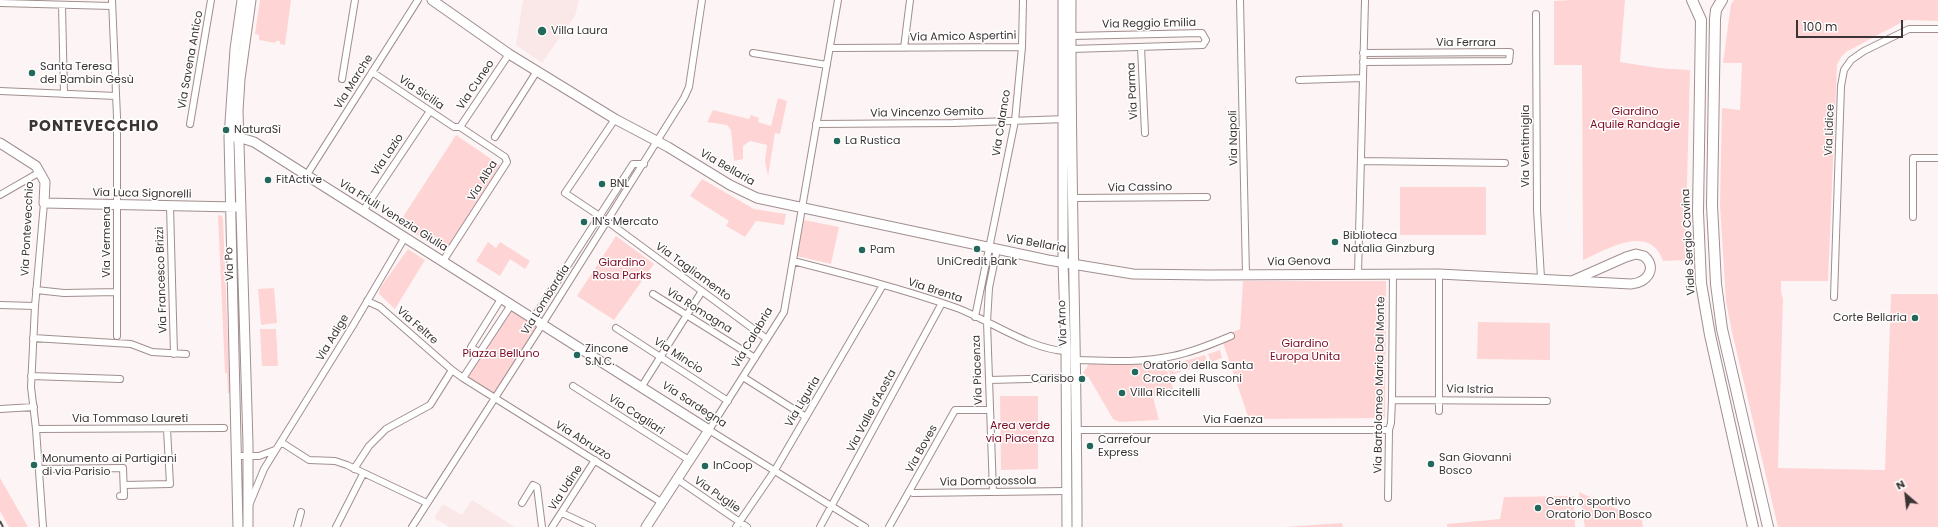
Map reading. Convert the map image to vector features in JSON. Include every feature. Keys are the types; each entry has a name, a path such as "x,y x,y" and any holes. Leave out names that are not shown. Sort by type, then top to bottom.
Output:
{"main road":[{"name":"Viale Sergio Cavina","path":"1692,0 1701,20 1698,212 1701,284 1710,335 1753,527"},
{"path":"1722,0 1716,10 1715,19 1712,205 1714,265 1722,329 1768,527"}],"street":[{"name":"Via Savena Antico","path":"190,124 211,0"},
{"name":"Via Po","path":"238,527 238,456 229,207 229,137 235,49 242,0"},
{"name":"Via Po","path":"248,527 248,456 238,137 240,79 251,0"},
{"path":"342,79 355,0"},
{"name":"Via Marche","path":"306,176 418,0"},
{"name":"Via Bellaria","path":"432,0 509,54 615,119 658,141 744,193 757,198 802,208 993,248 1073,263"},
{"name":"Via Lombardia","path":"412,527 677,110 688,87 702,0"},
{"name":"Via Calabria","path":"649,526 661,502 728,401 784,312 816,124 831,48 838,0"},
{"name":"Via Amico Aspertini","path":"904,48 910,0"},
{"name":"Via Calanco","path":"993,248 1015,121 1022,46 1023,0"},
{"name":"Via Arno","path":"1063,0 1067,119 1073,198 1073,263 1077,360 1077,527"},
{"name":"Via Arno","path":"1067,527 1066,351 1063,262 1067,119 1071,49 1071,0"},
{"name":"Via Napoli","path":"1240,0 1246,275"},
{"path":"1358,274 1365,0"},
{"path":"0,3 62,5 112,3"},
{"name":"Via Vermena","path":"112,3 116,96 117,336"},
{"path":"62,5 64,94"},
{"name":"Via Ventimiglia","path":"1536,14 1537,210 1541,278"},
{"name":"Via Lidice","path":"1834,297 1841,86 1844,70 1851,60 1900,32 1909,29 1938,29"},
{"name":"Via Reggio Emilia","path":"1071,36 1202,32 1206,40 1203,45 1071,49"},
{"name":"Via Amico Aspertini","path":"831,48 1022,46"},
{"name":"Via Parma","path":"1141,47 1145,133"},
{"name":"Via Ferrara","path":"1363,53 1510,52 1510,61 1363,62"},
{"path":"752,53 827,65"},
{"name":"Via Cuneo","path":"460,127 509,54"},
{"path":"495,138 537,71"},
{"name":"Via Sicilia","path":"372,72 454,127 460,127"},
{"path":"1299,80 1363,78"},
{"path":"0,91 116,96"},
{"name":"Via Lazio","path":"363,211 430,111"},
{"path":"600,216 566,193 615,119"},
{"name":"Via Vincenzo Gemito","path":"816,124 953,123 1067,119"},
{"name":"Via Alba","path":"443,261 507,162 505,157 460,127"},
{"name":"Via Friuli Venezia Giulia","path":"229,137 238,137 254,142 542,324"},
{"name":"Via Pontevecchio","path":"0,143 31,162 40,172 45,182 36,290 31,376 43,527"},
{"path":"1913,217 1913,158 1938,158"},
{"path":"1361,161 1504,163"},
{"name":"Via Lombardia","path":"533,319 633,164 644,164"},
{"path":"0,195 40,172"},
{"name":"Via Cassino","path":"1073,198 1207,197"},
{"name":"Via Luca Signorelli","path":"44,203 240,207"},
{"name":"Via Francesco Brizzi","path":"170,206 174,354"},
{"name":"Via Tagliamento","path":"600,216 767,339"},
{"name":"Via Adige","path":"248,509 260,477 405,237"},
{"path":"975,317 993,248"},
{"name":"Via Piacenza","path":"993,248 987,322 993,492"},
{"name":"Via Genova","path":"1073,263 1140,274 1439,274 1541,278 1634,284 1647,278 1650,273 1651,265 1644,256 1633,255 1574,280"},
{"name":"Via Brenta","path":"793,261 883,285 942,303 1041,345 1054,350 1066,351"},
{"name":"Via Bartolomeo Maria Dal Monte","path":"1388,498 1389,430 1392,400 1393,274"},
{"path":"1439,274 1439,411"},
{"name":"Via Liguria","path":"738,525 775,470 883,285"},
{"name":"Via Pontevecchio","path":"36,290 79,292"},
{"path":"642,386 702,291"},
{"name":"Via Vermena","path":"79,292 117,292"},
{"name":"Via Romagna","path":"653,294 755,358"},
{"path":"480,353 470,347 501,299"},
{"name":"Via Feltre","path":"367,301 380,307 452,370"},
{"name":"Via Valle d'Aosta","path":"820,527 942,303"},
{"path":"0,305 35,306"},
{"path":"463,378 511,305"},
{"name":"Via Sardegna","path":"542,324 865,527"},
{"name":"Via Mincio","path":"616,328 728,401"},
{"path":"1077,360 1121,361 1173,356 1199,349 1231,336"},
{"path":"33,338 131,344 152,352 186,354"},
{"path":"354,469 369,446 386,428 430,405 452,370 494,398"},
{"path":"31,376 120,379"},
{"path":"743,377 806,417"},
{"path":"989,380 1066,378"},
{"name":"Via Cagliari","path":"573,386 689,460"},
{"name":"Via Abruzzo","path":"494,398 661,502"},
{"name":"Via Istria","path":"1392,400 1547,401"},
{"path":"0,409 34,407"},
{"name":"Via Boves","path":"889,527 955,410 990,410"},
{"name":"Via Tommaso Laureti","path":"36,430 224,428"},
{"path":"124,485 170,484 167,429"},
{"name":"Via Faenza","path":"1077,430 1389,430"},
{"path":"281,442 309,460 335,461 427,503"},
{"path":"238,456 263,455 276,450"},
{"name":"Via Udine","path":"552,527 595,460"},
{"path":"39,469 123,466 124,496 120,496"},
{"path":"336,527 363,474"},
{"name":"Via Puglie","path":"677,479 738,525 747,527"},
{"name":"Via Udine","path":"522,503 533,484 537,487 542,527"},
{"name":"Via Domodossola","path":"910,491 1067,491"},
{"path":"297,527 301,512"},
{"path":"562,513 592,527"}],"shaded area":[{"name":"Villa Laura","path":"523,0 579,0 575,16 542,63 516,45"},
{"path":"472,500 515,527 450,527 434,518 443,504 462,515"}],"green space":[{"path":"260,0 291,0 285,45 280,44 280,41 276,41 275,43 259,40 259,35 255,34"},
{"name":"Giardino Aquile Randagie","path":"1625,0 1620,62 1658,68 1690,70 1685,260 1663,261 1657,250 1649,243 1639,241 1616,245 1583,260 1582,65 1554,65 1554,1"},
{"path":"1734,0 1938,0 1938,21 1906,20 1846,52 1841,57 1837,65 1828,281 1781,281 1781,292 1783,299 1778,468 1885,470 1891,294 1938,294 1938,527 1778,527 1726,302 1720,205 1722,108 1740,110 1742,63 1723,63 1731,4"},
{"path":"778,98 787,101 780,134 775,133 768,176 765,161 767,145 750,141 743,146 743,159 734,161 731,130 727,125 707,122 713,110 749,119 751,115 759,118 758,122 771,126"},
{"path":"456,135 500,165 444,253 399,223"},
{"path":"702,179 754,209 786,214 784,225 756,221 745,237 726,226 729,221 690,196"},
{"path":"1400,187 1486,187 1486,235 1400,235"},
{"path":"218,215 222,216 223,220 230,393 228,393 227,373 225,373"},
{"path":"804,220 839,227 831,264 797,256"},
{"name":"Giardino Rosa Parks","path":"616,236 654,264 614,320 577,296"},
{"path":"488,242 496,248 500,242 530,261 525,269 510,259 500,276 476,261"},
{"path":"408,249 425,260 395,309 379,294 380,288"},
{"name":"Giardino Europa Unita","path":"1243,281 1386,281 1385,418 1249,419 1221,337 1240,329"},
{"path":"274,288 277,323 261,325 258,289"},
{"name":"Piazza Belluno","path":"511,305 542,324 494,398 463,378"},
{"path":"1478,322 1550,323 1550,360 1477,359"},
{"path":"260,329 276,329 278,366 262,366"},
{"path":"1220,350 1222,358 1211,362 1208,354"},
{"path":"1205,355 1208,363 1184,371 1181,362"},
{"path":"1090,362 1127,365 1164,362 1176,397 1165,394 1153,397 1159,420 1119,422 1113,419 1088,376 1082,381 1086,375 1083,373"},
{"path":"1178,363 1178,365 1172,367 1174,372 1181,370 1181,372 1170,375 1167,367"},
{"name":"Area verde via Piacenza","path":"1000,396 1038,396 1038,469 1001,470"},
{"path":"0,478 28,527 9,527 0,511"},
{"path":"1579,492 1642,520 1643,527 1585,527"},
{"name":"Centro sportivo Oratorio Don Bosco","path":"1574,496 1575,527 1447,527 1447,524 1500,519 1504,497"},
{"path":"1342,523 1343,527 1285,527"}],"railway":[{"path":"0,521 3,527"}],"place":[{"name":"Villa Laura","path":"542,31"},
{"name":"Santa Teresa del Bambin Gesù","path":"32,73"},
{"name":"NaturaSì","path":"226,130"},
{"name":"La Rustica","path":"837,141"},
{"name":"FitActive","path":"268,180"},
{"name":"BNL","path":"602,184"},
{"name":"IN's Mercato","path":"584,222"},
{"name":"Biblioteca Natalia Ginzburg","path":"1335,242"},
{"name":"UniCredit Bank","path":"977,249"},
{"name":"Pam","path":"862,250"},
{"name":"Corte Bellaria","path":"1915,318"},
{"name":"Zincone S.N.C.","path":"577,355"},
{"name":"Oratorio della Santa Croce dei Rusconi","path":"1135,372"},
{"name":"Carisbo","path":"1082,379"},
{"name":"Villa Riccitelli","path":"1122,393"},
{"name":"Carrefour Express","path":"1090,446"},
{"name":"San Giovanni Bosco","path":"1431,464"},
{"name":"Monumento ai Partigiani di via Parisio","path":"34,465"},
{"name":"InCoop","path":"705,466"},
{"name":"Centro sportivo Oratorio Don Bosco","path":"1538,508"}],"district":[{"name":"PONTEVECCHIO","path":"94,127"}]}
